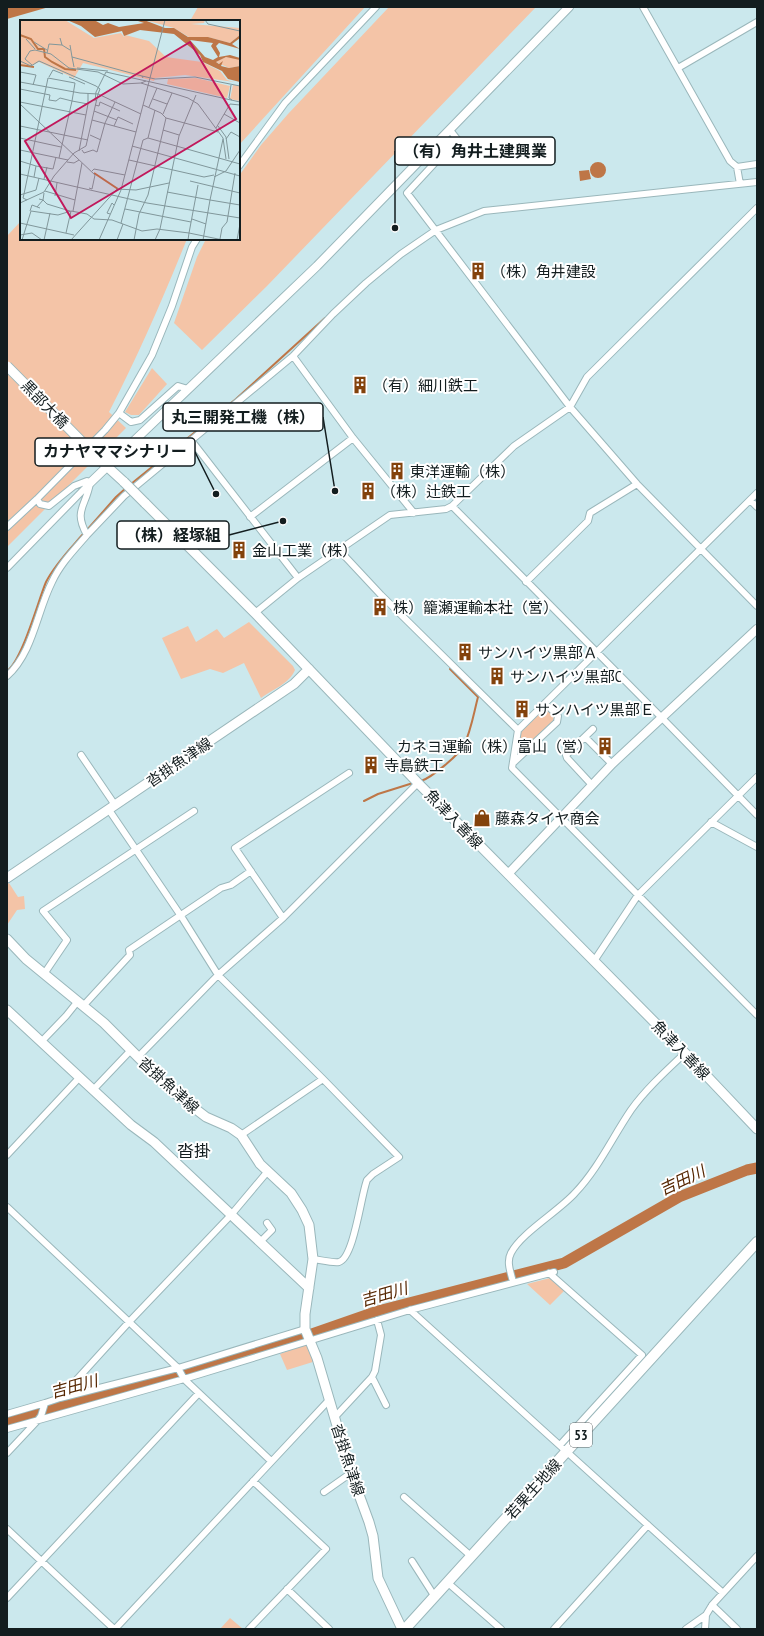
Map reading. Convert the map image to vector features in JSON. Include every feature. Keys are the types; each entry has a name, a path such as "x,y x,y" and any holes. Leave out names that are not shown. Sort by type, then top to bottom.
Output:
{"main road":[{"name":"黒部大橋","path":"7,366 100,460"},
{"name":"魚津入善線","path":"100,460 256,613 418,783 685,1053 757,1129"},
{"name":"沓掛魚津線","path":"7,878 294,684 309,669"},
{"name":"沓掛魚津線","path":"7,939 12,948 104,1023 172,1091 206,1117 232,1128 241,1136 260,1164 291,1193 302,1210 309,1225 314,1260 305,1314 307,1335 317,1358 350,1473 369,1522 373,1536 378,1578 402,1629"},
{"path":"7,1010 131,1125 154,1142 309,1288"},
{"name":"若栗生地線","path":"406,1629 472,1557 564,1448 757,1242"}],"street":[{"path":"240,165 276,113 376,7"},
{"path":"7,568 90,483 317,266 569,7"},
{"path":"643,7 730,161 737,167 740,184"},
{"path":"678,68 757,22"},
{"path":"450,130 457,138 407,193 570,407 637,484 757,606"},
{"path":"737,167 757,164"},
{"path":"7,676 17,665 28,644 52,581 60,568 87,535 124,496 292,356 366,283 401,254 436,230 484,211 757,182"},
{"path":"256,613 298,578 390,515 446,509 452,506 514,446 570,407 587,377 757,208"},
{"path":"7,527 37,499 105,430 119,413 152,355 172,306 192,248 196,240"},
{"path":"292,356 352,438 414,513"},
{"path":"119,413 131,422 140,420 178,386 188,389"},
{"path":"250,517 352,438"},
{"path":"191,440 298,578"},
{"path":"37,499 40,504 49,506 74,486 87,481 90,483"},
{"path":"87,535 81,524 80,512 88,494 90,483"},
{"path":"526,582 588,521 590,513 637,484"},
{"path":"757,493 518,730 512,768 757,1015"},
{"path":"750,500 757,507"},
{"path":"452,506 757,815"},
{"path":"339,550 381,595 518,730"},
{"path":"508,874 612,764 757,629"},
{"path":"513,763 557,722 558,716 545,703"},
{"path":"592,785 567,758 566,755 593,729"},
{"path":"585,737 612,764"},
{"path":"81,755 112,807 135,850 181,916 218,975 399,1157 373,1174 367,1180 350,1248 345,1258 338,1262 314,1260"},
{"path":"283,918 235,848 349,773"},
{"path":"594,962 638,895 757,777"},
{"path":"93,1090 135,1054 218,975 283,918 418,783"},
{"path":"44,974 66,940 43,911 194,811"},
{"path":"711,822 757,847"},
{"path":"41,1042 130,955 129,950 221,888 231,886 250,871"},
{"path":"514,1282 508,1260 511,1252 520,1241 574,1195 591,1176 632,1110 647,1090 685,1053"},
{"path":"7,1155 79,1078"},
{"path":"241,1136 323,1079"},
{"path":"60,1398 129,1322 231,1215 268,1171"},
{"path":"7,1207 178,1369 183,1378 271,1461"},
{"path":"260,1242 272,1230 267,1223"},
{"path":"7,1414 44,1405 60,1398 307,1335 377,1320 552,1272 642,1355 564,1448"},
{"path":"410,1310 723,1593"},
{"path":"334,1418 372,1377 375,1371 381,1335 377,1320"},
{"path":"7,1429 40,1418 183,1378 307,1335"},
{"path":"372,1377 386,1405"},
{"path":"7,1598 200,1393"},
{"path":"7,1528 115,1629 329,1400"},
{"path":"7,1453 40,1418 44,1405"},
{"path":"324,1492 350,1473"},
{"path":"249,1629 326,1549 253,1481"},
{"path":"404,1498 472,1557"},
{"path":"554,1629 648,1525"},
{"path":"686,1629 706,1615 712,1605 757,1556"},
{"path":"412,1561 435,1597"},
{"path":"448,1583 501,1629"},
{"path":"287,1590 329,1629"},
{"path":"712,1605 737,1629"},
{"path":"705,1629 706,1615"}],"shaded area":[{"path":"7,7 49,7 7,19"},
{"path":"198,7 365,7 240,144 240,20 191,20"},
{"path":"389,7 536,7 267,286 202,350 174,323 197,257 206,240 240,240 240,175 261,145 288,114"},
{"path":"598,162 605,167 606,170 601,177 598,178 591,173 590,170 595,163"},
{"path":"589,170 591,179 580,181 579,171"},
{"path":"20,222 20,240 187,240 150,327 109,412 126,428 7,547 7,236"},
{"path":"152,368 167,384 139,415 131,415 125,412"},
{"path":"249,622 293,666 295,670 289,679 261,698 244,663 223,673 210,669 181,679 162,638 188,626 196,642 217,629 224,638"},
{"path":"546,708 554,716 553,721 518,755 516,753 520,732"},
{"path":"9,883 18,897 24,896 25,909 17,910 7,925 7,884"},
{"path":"550,1278 564,1291 550,1305 527,1284"},
{"path":"306,1344 316,1361 287,1370 280,1354"},
{"path":"230,1618 243,1629 220,1629"}],"waterway":[{"path":"131,484 236,399 325,318"},
{"path":"87,530 116,497 126,488"},
{"path":"7,671 13,665 24,643 46,582 64,556 84,533"},
{"path":"421,781 438,771 461,749 466,740 472,721 478,697 450,669"},
{"path":"364,801 378,794 413,783"},
{"name":"吉田川","path":"7,1421 266,1350 378,1311 564,1263 679,1197 747,1170 757,1168"}],"place":[{"name":"（有）角井土建興業","path":"395,228"},
{"name":"（株）角井建設","path":"478,271"},
{"name":"（有）細川鉄工","path":"360,385"},
{"name":"東洋運輸（株）","path":"397,471"},
{"name":"丸三開発工機（株）","path":"335,491"},
{"name":"（株）辻鉄工","path":"368,491"},
{"name":"カナヤママシナリー","path":"216,494"},
{"name":"（株）経塚組","path":"283,521"},
{"name":"金山工業（株）","path":"239,550"},
{"name":"株）籠瀬運輸本社（営）","path":"380,607"},
{"name":"サンハイツ黒部Ａ","path":"465,652"},
{"name":"サンハイツ黒部C","path":"497,676"},
{"name":"サンハイツ黒部Ｅ","path":"522,709"},
{"name":"カネヨ運輸（株）富山（営）","path":"605,746"},
{"name":"寺島鉄工","path":"371,765"},
{"name":"藤森タイヤ商会","path":"482,818"}],"district":[{"name":"沓掛","path":"194,1151"}]}
